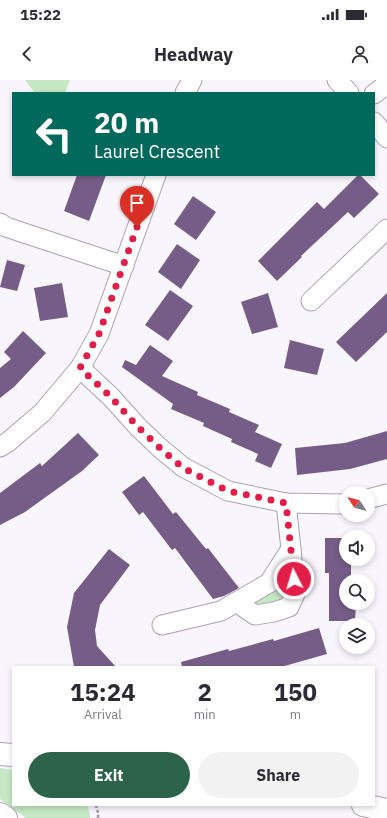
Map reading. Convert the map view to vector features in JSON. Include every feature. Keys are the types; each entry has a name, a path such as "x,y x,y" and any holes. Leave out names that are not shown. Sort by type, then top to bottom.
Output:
{"street":[{"path":"186,92 192,80"},
{"path":"338,80 348,92"},
{"path":"375,93 387,84"},
{"path":"375,123 387,138"},
{"path":"0,447 42,413 80,368 99,334 156,176"},
{"path":"0,223 6,228 124,266"},
{"path":"311,301 387,228"},
{"path":"80,368 111,397 138,427 183,468 228,491 286,503 339,504"},
{"path":"375,497 387,494"},
{"path":"236,602 255,615 274,612 289,607 295,594 286,503"},
{"path":"162,625 221,611 269,583 291,549"},
{"path":"0,754 12,755"},
{"path":"369,806 387,810"},
{"path":"0,814 6,818"}],"path":[{"path":"96,806 98,818"}],"green space":[{"path":"25,80 70,80 65,92 34,92"},
{"path":"286,568 286,599 256,607 250,598"},
{"path":"0,768 12,770 12,806 87,806 90,818 26,818 0,799"}],"building":[{"path":"77,176 106,176 89,221 64,211"},
{"path":"357,176 361,176 379,194 354,218 348,212 301,256 302,257 277,281 258,261 317,202 324,209"},
{"path":"193,196 216,212 196,240 174,224"},
{"path":"177,244 200,260 181,289 158,272"},
{"path":"7,260 25,265 17,291 0,287"},
{"path":"62,283 68,317 40,321 34,288"},
{"path":"170,290 193,306 168,341 145,325"},
{"path":"268,293 278,327 252,334 241,302"},
{"path":"387,293 387,332 356,362 336,342"},
{"path":"23,331 46,353 14,387 0,398 0,368 11,359 4,352"},
{"path":"290,340 324,349 317,375 284,368"},
{"path":"150,345 173,361 162,376 198,392 197,395 230,409 229,412 259,425 255,432 282,444 271,468 255,461 258,454 231,442 232,439 203,426 204,423 171,409 173,404 122,367 125,360 136,365"},
{"path":"387,431 387,459 350,469 297,475 295,448 345,443"},
{"path":"78,433 99,455 82,471 25,512 0,525 0,493 40,463 42,466"},
{"path":"144,476 173,514 176,512 206,549 208,548 239,588 224,596 213,599 175,548 172,550 143,512 139,515 122,492"},
{"path":"325,538 339,538 339,566 351,566 351,574 339,574 339,610 356,610 355,618 339,618 339,621 329,621 329,573 325,573"},
{"path":"109,549 130,565 100,605 95,630 97,646 115,666 74,666 67,627 74,593"},
{"path":"319,628 327,654 285,666 182,666 181,662 228,649 229,651 273,639 274,641"}],"route":[{"path":"137,227 99,334 80,368 111,397 138,427 183,468 228,491 286,503 294,579"}]}
